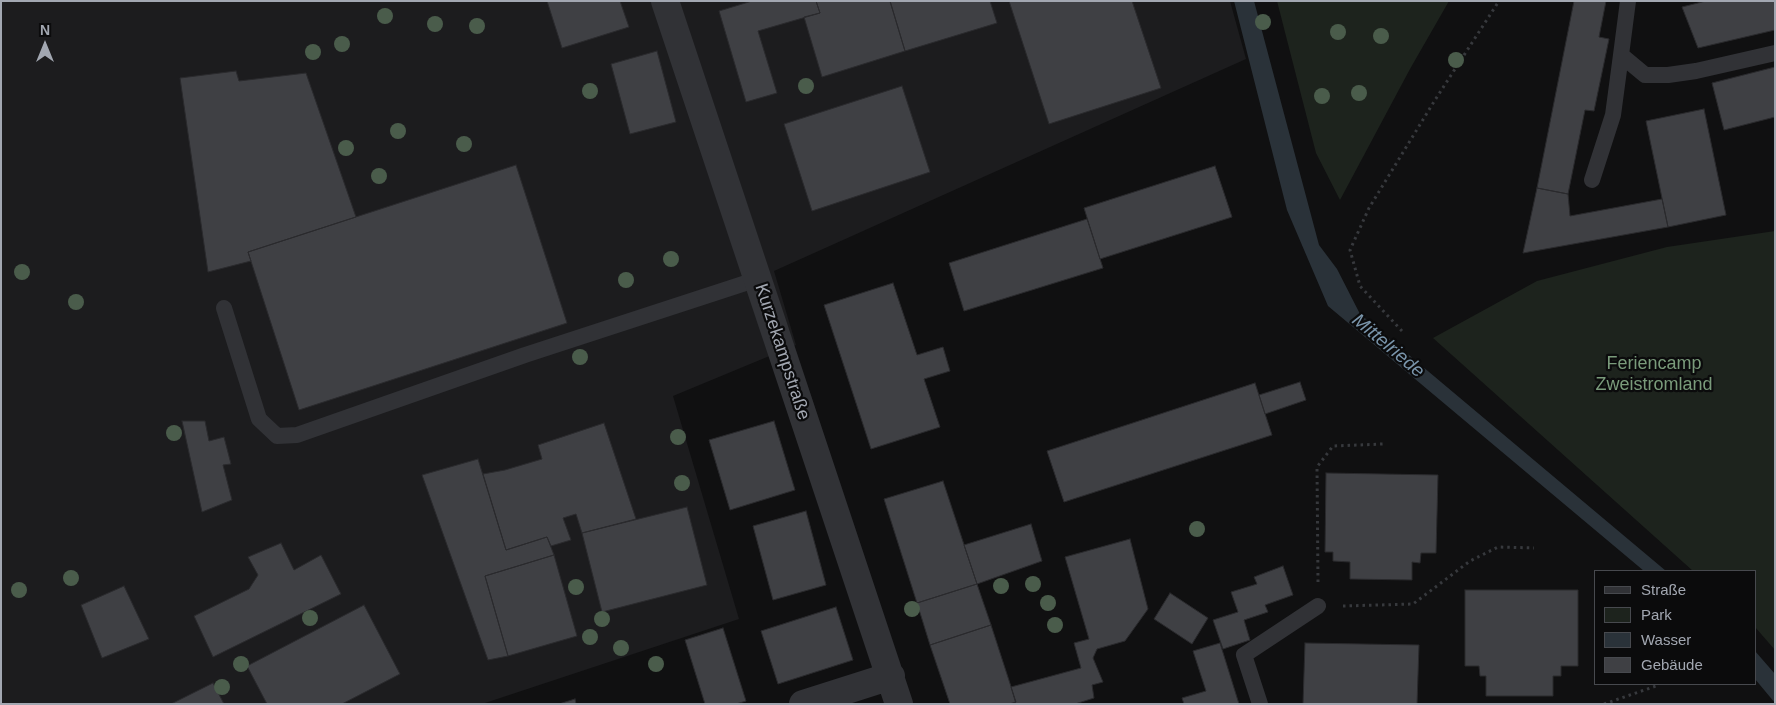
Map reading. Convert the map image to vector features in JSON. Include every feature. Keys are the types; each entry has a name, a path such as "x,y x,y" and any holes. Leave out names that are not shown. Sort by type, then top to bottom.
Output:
{"street":[{"name":"Kurzekampstraße","path":"665,1 899,704"},
{"path":"803,704 891,676"}],"lane":[{"path":"1592,180 1613,115 1628,1"},
{"path":"1621,54 1645,75 1668,75 1696,71 1775,53"},
{"path":"224,308 259,419 278,436 297,434 758,279"},
{"path":"1260,704 1244,655 1318,606"}],"path":[{"path":"1402,331 1360,286 1350,250 1369,208 1435,100 1499,1"},
{"path":"1383,444 1333,446 1317,467 1318,606 1413,604 1470,561 1498,547 1534,548"},
{"path":"1604,704 1659,685"}],"shaded area":[{"path":"1,1 1230,1 1246,59 774,271 796,345 673,396 739,619 482,704 1,704"}],"green space":[{"path":"1277,1 1449,1 1410,69 1340,200 1316,153"},
{"name":"Feriencamp Zweistromland","path":"1775,231 1775,650 1756,628 1756,570 1692,570 1433,338 1537,281 1667,247"}],"water":[{"name":"Mittelriede","path":"1234,1 1254,1 1319,245 1337,269 1360,314 1665,570 1643,570 1328,306 1287,210"},
{"path":"1756,652 1775,674 1775,703 1756,680"}],"building":[{"path":"547,1 620,1 629,27 562,48"},
{"path":"752,1 816,1 820,13 758,31 777,93 746,102 719,11"},
{"path":"816,1 890,1 905,51 822,77 804,17 820,13"},
{"path":"890,1 990,1 997,23 905,51"},
{"path":"1009,1 1132,1 1161,88 1049,124"},
{"path":"1574,1 1606,1 1599,37 1609,39 1594,111 1585,110 1568,194 1537,188"},
{"path":"1706,1 1775,1 1775,30 1698,48 1682,7"},
{"path":"657,51 676,122 630,134 611,64"},
{"path":"1775,67 1775,117 1724,130 1712,83"},
{"path":"236,71 239,81 306,73 356,217 248,252 251,261 208,272 180,78"},
{"path":"902,86 930,172 812,211 784,124"},
{"path":"1704,109 1726,215 1668,227 1646,121"},
{"path":"516,165 567,323 299,410 248,252"},
{"path":"1215,166 1232,217 1100,259 1084,208"},
{"path":"1537,188 1568,194 1570,216 1662,199 1668,227 1523,253"},
{"path":"1087,219 1103,268 964,311 949,263"},
{"path":"893,283 917,355 943,347 950,371 924,379 940,427 871,449 824,305"},
{"path":"1300,382 1306,400 1265,414 1259,395"},
{"path":"1255,383 1272,435 1064,502 1047,451"},
{"path":"182,421 205,421 209,441 224,437 231,464 223,465 232,500 202,512"},
{"path":"774,421 795,490 730,510 709,440"},
{"path":"604,423 636,519 582,533 576,514 563,518 571,540 551,546 547,537 506,550 483,474 505,470 542,459 538,445"},
{"path":"478,459 506,550 547,537 554,555 485,576 508,656 488,660 422,475"},
{"path":"1326,473 1438,475 1436,553 1421,553 1420,563 1412,562 1412,580 1350,579 1350,562 1333,561 1333,552 1325,552"},
{"path":"943,481 977,584 917,603 884,499"},
{"path":"687,507 707,585 602,612 582,533"},
{"path":"806,511 826,585 773,600 753,526"},
{"path":"1031,524 1042,561 977,584 964,545"},
{"path":"1130,539 1148,609 1125,641 1097,649 1093,658 1103,682 1092,685 1094,698 1075,704 1016,704 1011,687 1081,668 1074,643 1089,639 1065,557"},
{"path":"281,543 294,570 321,555 341,594 213,657 194,616 249,589 258,575 248,557"},
{"path":"554,555 577,636 508,656 485,576"},
{"path":"1283,566 1293,595 1265,605 1268,612 1244,620 1250,640 1223,649 1213,620 1238,612 1231,592 1257,584 1254,577"},
{"path":"977,584 991,625 930,645 917,603"},
{"path":"124,586 149,639 102,658 81,605"},
{"path":"1465,590 1578,590 1578,666 1561,666 1561,676 1553,676 1553,696 1486,696 1486,676 1480,676 1479,666 1465,666"},
{"path":"1170,593 1208,618 1192,644 1154,619"},
{"path":"364,605 400,674 342,704 267,704 247,666"},
{"path":"836,607 853,660 778,684 761,631"},
{"path":"991,625 1016,702 1009,704 950,704 930,645"},
{"path":"723,628 746,701 736,704 705,704 685,640"},
{"path":"1220,643 1239,704 1184,704 1182,698 1206,691 1193,651"},
{"path":"1305,643 1419,645 1417,704 1303,704"},
{"path":"213,683 224,704 171,704"},
{"path":"575,699 576,704 559,704"}]}
